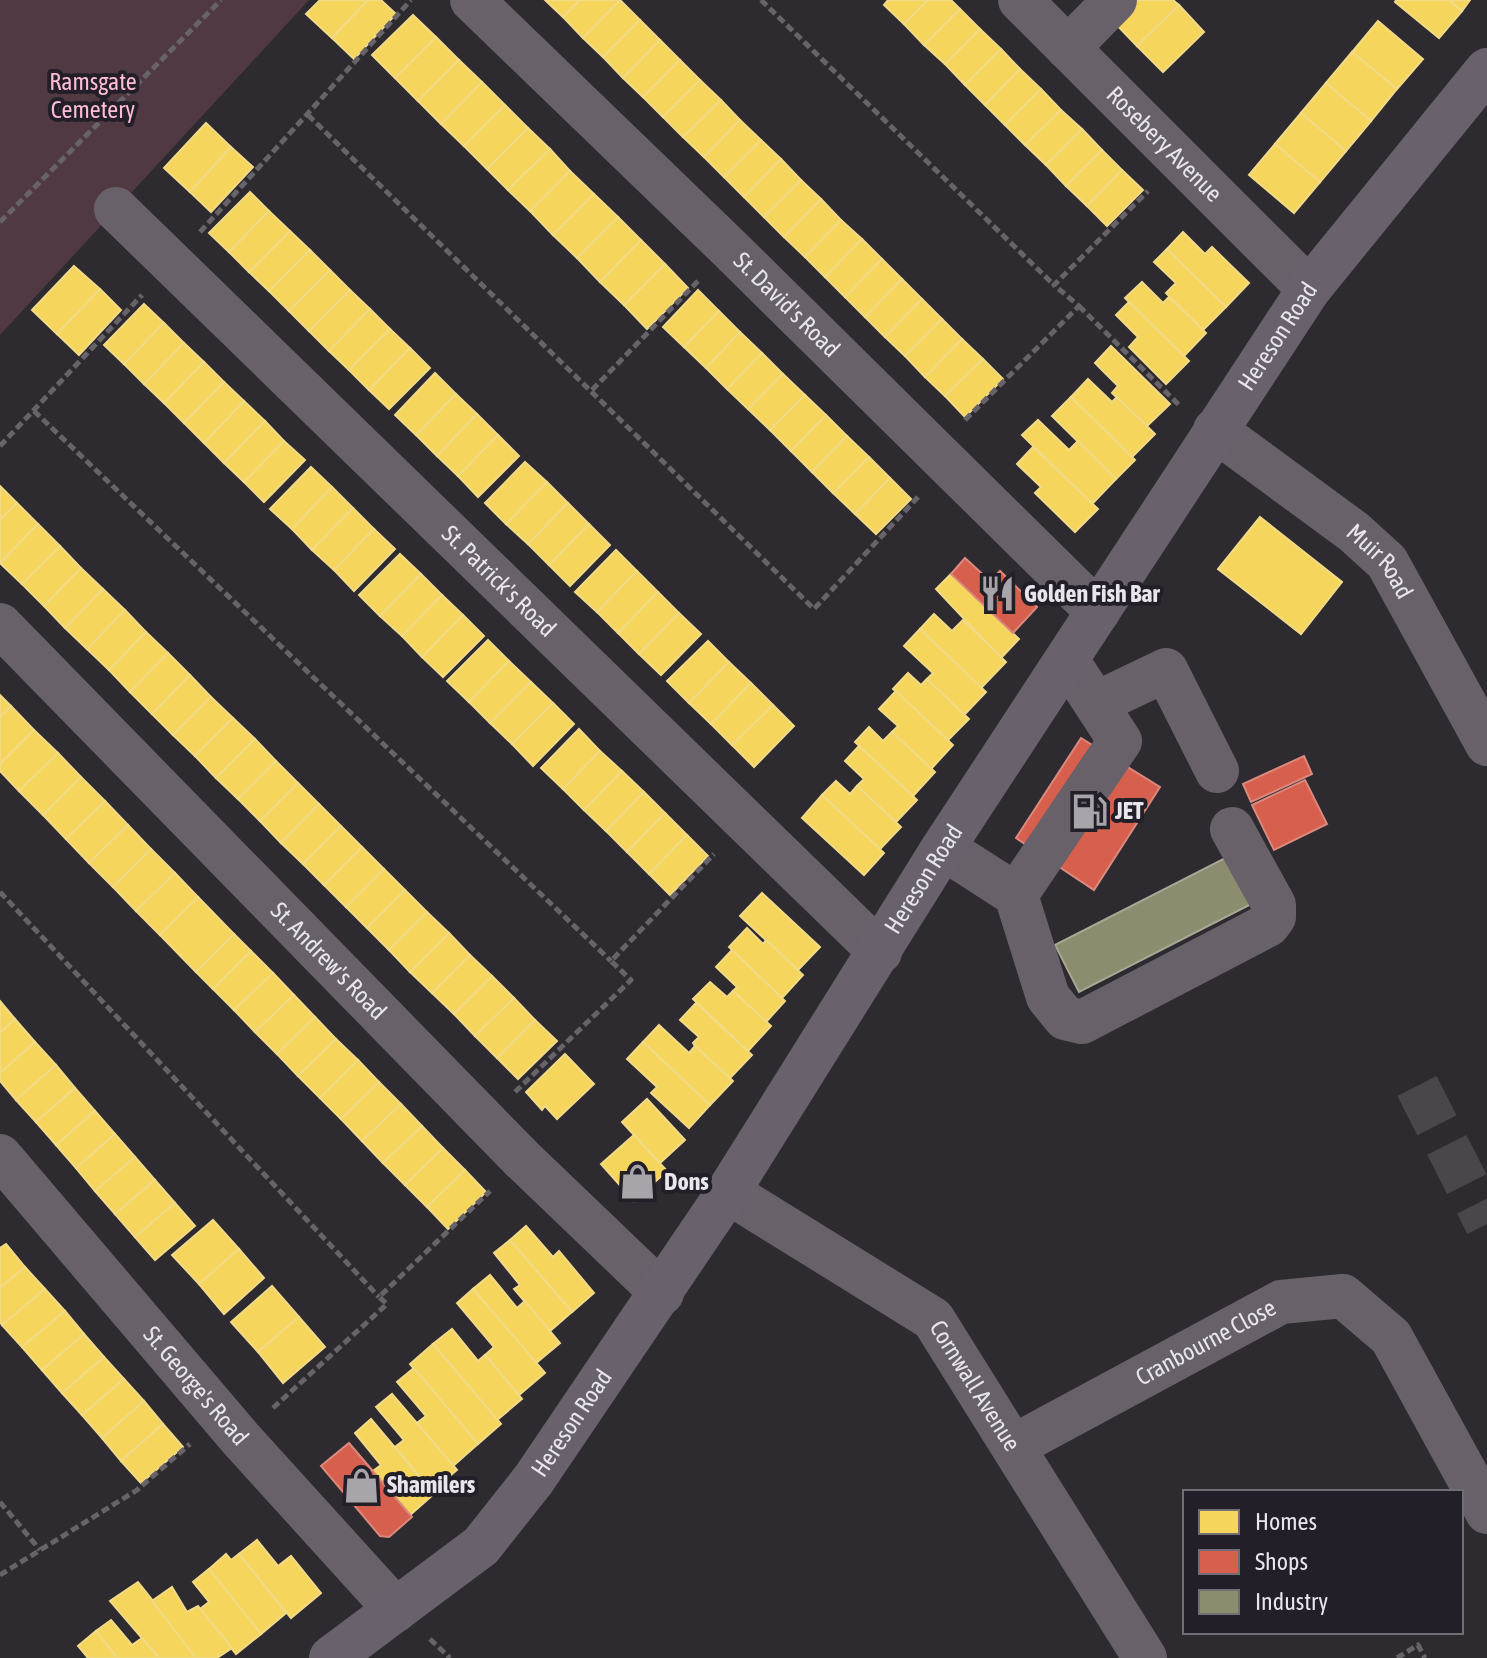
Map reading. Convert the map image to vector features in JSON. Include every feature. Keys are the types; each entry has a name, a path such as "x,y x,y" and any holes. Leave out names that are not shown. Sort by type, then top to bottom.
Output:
{"main road":[{"name":"Hereson Road","path":"331,1658 481,1546 534,1479 728,1192 943,848 1309,289 1487,70"}],"street":[{"name":"St. David's Road","path":"472,0 1098,612"},
{"name":"Rosebery Avenue","path":"1020,0 1309,289"},
{"path":"1068,48 1115,0"},
{"name":"St. Patrick's Road","path":"116,209 880,952"},
{"name":"Muir Road","path":"1215,430 1354,532 1387,562 1487,744"},
{"name":"St. Andrew's Road","path":"0,625 523,1160 662,1293"},
{"path":"1016,895 1120,741 1067,660"},
{"path":"1097,703 1166,670 1217,771"},
{"path":"943,848 1016,895 1048,997 1065,1018 1082,1022 1268,925 1274,917 1274,905 1232,829"},
{"name":"St. George's Road","path":"0,1156 231,1427 396,1610"},
{"name":"Cornwall Avenue","path":"728,1192 933,1319 1145,1658"},
{"name":"Cranbourne Close","path":"1014,1446 1281,1302 1343,1296 1391,1337 1487,1512"}],"path":[{"path":"0,222 221,0"},
{"path":"0,446 171,264 411,0"},
{"path":"761,0 1184,410 1215,430"},
{"path":"308,115 814,609 940,459 1079,306"},
{"path":"1054,285 1179,159"},
{"path":"592,390 730,249"},
{"path":"34,411 631,980 485,1120"},
{"path":"611,961 745,822"},
{"path":"0,892 387,1304 231,1427 0,1575"},
{"path":"379,1297 523,1160"},
{"path":"0,1502 40,1550"},
{"path":"1397,1658 1418,1645 1425,1658"}],"green space":[{"name":"Ramsgate Cemetery","path":"0,0 309,0 0,335"}],"building: Homes":[{"path":"320,0 368,0 332,38 306,14"},
{"path":"368,0 381,0 396,14 354,59 332,38"},
{"path":"545,0 580,0 563,17"},
{"path":"580,0 620,0 583,38 563,17"},
{"path":"620,0 640,20 603,57 583,38"},
{"path":"888,0 928,0 904,24 884,5"},
{"path":"928,0 951,0 960,9 924,45 904,24"},
{"path":"1131,0 1173,0 1179,5 1137,46 1111,19"},
{"path":"1396,0 1449,0 1462,11 1439,38"},
{"path":"1449,0 1470,0 1462,11"},
{"path":"1179,5 1204,32 1163,72 1137,46"},
{"path":"960,9 980,29 945,64 924,45"},
{"path":"413,15 436,37 395,78 372,55"},
{"path":"640,20 660,40 623,78 603,57"},
{"path":"1378,21 1423,59 1397,89 1352,52"},
{"path":"980,29 1001,49 965,85 945,64"},
{"path":"436,37 459,60 418,101 395,78"},
{"path":"660,40 680,60 643,97 623,78"},
{"path":"1001,49 1020,69 985,105 965,85"},
{"path":"1352,52 1397,89 1371,121 1326,83"},
{"path":"459,60 482,82 441,124 418,101"},
{"path":"680,60 700,80 663,117 643,97"},
{"path":"1020,69 1041,89 1005,125 985,105"},
{"path":"700,80 721,100 683,137 663,117"},
{"path":"482,82 505,105 464,146 441,124"},
{"path":"1326,83 1371,121 1346,151 1301,113"},
{"path":"1041,89 1061,110 1025,145 1005,125"},
{"path":"721,100 740,120 704,157 683,137"},
{"path":"505,105 528,128 487,169 464,146"},
{"path":"1061,110 1082,129 1046,165 1025,145"},
{"path":"1301,113 1346,151 1320,182 1275,144"},
{"path":"740,120 761,140 724,177 704,157"},
{"path":"206,123 231,147 190,192 164,168"},
{"path":"528,128 550,149 508,190 487,169"},
{"path":"1082,129 1102,150 1066,186 1046,165"},
{"path":"761,140 781,159 744,197 724,177"},
{"path":"1275,144 1320,182 1294,213 1249,175"},
{"path":"231,147 253,167 211,212 190,192"},
{"path":"550,149 570,171 530,211 508,190"},
{"path":"1102,150 1122,170 1087,206 1066,186"},
{"path":"781,159 801,180 764,217 744,197"},
{"path":"1122,170 1143,190 1107,226 1087,206"},
{"path":"570,171 594,194 553,235 530,211"},
{"path":"801,180 821,199 784,237 764,217"},
{"path":"250,192 269,211 229,252 209,233"},
{"path":"594,194 618,217 577,258 553,235"},
{"path":"821,199 841,220 805,257 784,237"},
{"path":"269,211 290,231 249,272 229,252"},
{"path":"618,217 641,240 600,282 577,258"},
{"path":"841,220 862,239 825,277 805,257"},
{"path":"290,231 310,250 269,291 249,272"},
{"path":"1183,232 1205,254 1212,247 1249,283 1226,307 1167,249"},
{"path":"862,239 882,259 845,297 825,277"},
{"path":"641,240 665,264 624,305 600,282"},
{"path":"1167,249 1226,307 1203,330 1166,293 1176,283 1154,262"},
{"path":"310,250 330,270 289,311 269,291"},
{"path":"882,259 902,279 865,317 845,297"},
{"path":"665,264 688,288 647,329 624,305"},
{"path":"74,266 100,289 57,334 32,310"},
{"path":"330,270 350,290 309,331 289,311"},
{"path":"902,279 922,299 885,337 865,317"},
{"path":"1142,282 1163,303 1169,297 1206,333 1184,356 1125,298"},
{"path":"100,289 121,310 79,355 57,334"},
{"path":"350,290 370,309 329,351 309,331"},
{"path":"698,290 719,311 684,347 663,327"},
{"path":"922,299 942,319 905,356 885,337"},
{"path":"1129,302 1189,361 1166,384 1129,347 1138,337 1116,315"},
{"path":"144,304 164,323 124,364 104,345"},
{"path":"370,309 390,329 349,370 329,351"},
{"path":"719,311 740,332 706,368 684,347"},
{"path":"942,319 962,339 925,377 905,356"},
{"path":"164,323 184,343 144,384 124,364"},
{"path":"390,329 410,348 369,390 349,370"},
{"path":"740,332 762,353 727,389 706,368"},
{"path":"962,339 983,359 945,396 925,377"},
{"path":"184,343 204,362 164,403 144,384"},
{"path":"1111,346 1170,404 1147,426 1112,393 1118,386 1095,363"},
{"path":"410,348 430,368 389,409 369,390"},
{"path":"762,353 783,374 748,409 727,389"},
{"path":"983,359 1003,379 965,417 945,396"},
{"path":"204,362 224,382 184,423 164,403"},
{"path":"435,373 456,394 416,435 395,415"},
{"path":"783,374 805,395 770,430 748,409"},
{"path":"1088,379 1112,402 1117,397 1155,434 1132,457 1071,397"},
{"path":"224,382 244,401 204,443 184,423"},
{"path":"456,394 477,414 437,456 416,435"},
{"path":"805,395 826,415 791,451 770,430"},
{"path":"1071,397 1135,460 1116,479 1052,416"},
{"path":"244,401 265,421 224,463 204,443"},
{"path":"477,414 498,435 458,476 437,456"},
{"path":"826,415 847,436 812,472 791,451"},
{"path":"1038,420 1069,450 1078,441 1116,479 1092,504 1022,435"},
{"path":"265,421 284,441 244,482 224,463"},
{"path":"498,435 519,456 478,497 458,476"},
{"path":"847,436 869,457 833,493 812,472"},
{"path":"284,441 305,460 264,502 244,482"},
{"path":"1033,447 1098,509 1075,532 1035,493 1041,487 1017,464"},
{"path":"869,457 890,478 855,514 833,493"},
{"path":"525,462 547,482 506,524 485,503"},
{"path":"311,467 332,487 292,529 270,509"},
{"path":"890,478 911,499 876,534 855,514"},
{"path":"547,482 568,503 528,544 506,524"},
{"path":"0,486 17,503 0,520"},
{"path":"332,487 353,508 312,550 292,529"},
{"path":"17,503 38,524 0,563 0,520"},
{"path":"568,503 589,524 549,565 528,544"},
{"path":"353,508 374,529 334,570 312,550"},
{"path":"1260,517 1342,582 1301,634 1218,569"},
{"path":"38,524 60,546 22,584 0,563"},
{"path":"589,524 610,545 570,586 549,565"},
{"path":"374,529 395,549 354,591 334,570"},
{"path":"60,546 81,568 44,606 22,584"},
{"path":"616,550 637,571 597,612 575,592"},
{"path":"400,554 421,574 380,616 359,595"},
{"path":"81,568 103,589 65,628 44,606"},
{"path":"637,571 658,592 618,633 597,612"},
{"path":"421,574 442,595 402,636 380,616"},
{"path":"951,574 1019,639 1001,658 936,589"},
{"path":"103,589 125,610 87,649 65,628"},
{"path":"658,592 679,613 639,654 618,633"},
{"path":"442,595 463,615 422,657 402,636"},
{"path":"125,610 146,632 109,670 87,649"},
{"path":"679,613 701,634 661,675 639,654"},
{"path":"934,614 952,631 963,620 1006,662 981,688 920,629"},
{"path":"463,615 484,636 443,677 422,657"},
{"path":"920,629 986,692 964,715 927,679 933,673 904,646"},
{"path":"146,632 168,653 130,692 109,670"},
{"path":"488,640 509,661 469,702 447,681"},
{"path":"708,641 729,662 689,703 667,681"},
{"path":"168,653 190,675 152,714 130,692"},
{"path":"509,661 531,682 490,723 469,702"},
{"path":"729,662 751,683 711,724 689,703"},
{"path":"908,673 921,685 927,679 969,719 948,740 893,689"},
{"path":"190,675 211,697 173,735 152,714"},
{"path":"531,682 553,703 512,744 490,723"},
{"path":"751,683 773,705 732,745 711,724"},
{"path":"896,691 953,745 931,769 892,732 898,726 879,709"},
{"path":"0,695 11,706 0,717"},
{"path":"211,697 233,718 195,756 173,735"},
{"path":"553,703 574,724 533,766 512,744"},
{"path":"773,705 794,726 754,767 732,745"},
{"path":"11,706 34,730 0,764 0,717"},
{"path":"233,718 255,739 216,778 195,756"},
{"path":"869,727 883,741 892,732 935,772 913,796 855,742"},
{"path":"579,729 600,751 563,789 541,768"},
{"path":"34,730 58,753 19,791 0,771 0,764"},
{"path":"255,739 276,761 238,799 216,778"},
{"path":"859,746 917,800 896,822 857,786 864,779 845,761"},
{"path":"600,751 622,771 584,810 563,789"},
{"path":"58,753 81,777 43,815 19,791"},
{"path":"276,761 298,783 260,821 238,799"},
{"path":"622,771 644,792 606,831 584,810"},
{"path":"81,777 105,801 66,839 43,815"},
{"path":"836,781 850,794 857,786 901,827 880,849 822,795"},
{"path":"298,783 319,804 281,843 260,821"},
{"path":"644,792 665,813 627,852 606,831"},
{"path":"822,795 884,853 864,875 802,818"},
{"path":"105,801 128,825 89,863 66,839"},
{"path":"319,804 341,826 303,864 281,843"},
{"path":"665,813 687,835 649,874 627,852"},
{"path":"128,825 151,849 113,887 89,863"},
{"path":"341,826 362,847 324,885 303,864"},
{"path":"687,835 708,856 670,895 649,874"},
{"path":"362,847 384,869 346,907 324,885"},
{"path":"151,849 175,873 136,911 113,887"},
{"path":"384,869 405,890 367,928 346,907"},
{"path":"175,873 198,897 160,935 136,911"},
{"path":"405,890 427,912 389,950 367,928"},
{"path":"762,893 820,947 798,970 740,916"},
{"path":"198,897 234,934 196,972 160,935"},
{"path":"427,912 449,933 410,972 389,950"},
{"path":"747,928 763,944 766,940 803,975 782,998 729,947"},
{"path":"449,933 470,955 432,993 410,972"},
{"path":"234,934 251,951 213,989 196,972"},
{"path":"732,950 785,1001 766,1022 733,991 737,987 716,967"},
{"path":"251,951 273,973 234,1010 213,989"},
{"path":"470,955 492,976 454,1014 432,993"},
{"path":"273,973 294,995 255,1032 234,1010"},
{"path":"492,976 514,998 475,1036 454,1014"},
{"path":"710,982 727,997 733,991 771,1026 748,1051 693,999"},
{"path":"294,995 315,1017 277,1054 255,1032"},
{"path":"514,998 535,1020 497,1058 475,1036"},
{"path":"0,1001 15,1019 0,1033"},
{"path":"696,1003 752,1055 730,1078 695,1046 693,1043 699,1037 680,1020"},
{"path":"315,1017 336,1039 298,1076 277,1054"},
{"path":"15,1019 35,1042 0,1073 0,1033"},
{"path":"535,1020 557,1041 518,1079 497,1058"},
{"path":"659,1025 689,1053 695,1046 733,1081 710,1105 643,1042"},
{"path":"336,1039 358,1060 320,1098 298,1076"},
{"path":"35,1042 56,1065 16,1100 0,1081 0,1073"},
{"path":"643,1042 710,1105 689,1128 651,1093 657,1087 627,1059"},
{"path":"565,1054 594,1084 557,1119 545,1106 542,1110 526,1092"},
{"path":"358,1060 379,1082 341,1119 320,1098"},
{"path":"56,1065 75,1088 36,1122 16,1100"},
{"path":"379,1082 401,1104 362,1141 341,1119"},
{"path":"75,1088 95,1111 56,1145 36,1122"},
{"path":"647,1099 685,1140 660,1163 622,1122"},
{"path":"401,1104 422,1126 383,1163 362,1141"},
{"path":"95,1111 115,1134 76,1168 56,1145"},
{"path":"422,1126 443,1148 405,1185 383,1163"},
{"path":"115,1134 135,1157 95,1191 76,1168"},
{"path":"634,1135 667,1171 634,1201 601,1164"},
{"path":"443,1148 465,1170 427,1207 405,1185"},
{"path":"135,1157 155,1180 115,1214 95,1191"},
{"path":"465,1170 486,1192 448,1229 427,1207"},
{"path":"155,1180 175,1203 135,1237 115,1214"},
{"path":"175,1203 195,1226 155,1260 135,1237"},
{"path":"213,1220 239,1249 199,1284 172,1255"},
{"path":"526,1226 553,1257 559,1251 594,1293 572,1312 510,1240"},
{"path":"510,1240 572,1312 550,1331 514,1289 520,1285 494,1253"},
{"path":"6,1244 25,1267 0,1288 0,1248"},
{"path":"239,1249 264,1278 224,1314 199,1284"},
{"path":"25,1267 45,1289 2,1325 0,1288"},
{"path":"490,1275 517,1308 525,1301 560,1343 536,1363 473,1289"},
{"path":"272,1286 299,1317 258,1352 231,1322"},
{"path":"45,1289 65,1311 22,1347 2,1325"},
{"path":"473,1289 545,1373 519,1395 485,1355 494,1347 457,1303"},
{"path":"65,1311 84,1334 42,1370 22,1347"},
{"path":"299,1317 325,1347 283,1383 258,1352"},
{"path":"452,1329 478,1361 485,1355 522,1399 497,1420 433,1344"},
{"path":"84,1334 104,1357 62,1393 42,1370"},
{"path":"433,1344 501,1424 478,1444 410,1364"},
{"path":"104,1357 124,1379 82,1415 62,1393"},
{"path":"414,1368 478,1444 453,1466 417,1423 426,1416 397,1382"},
{"path":"124,1379 144,1401 102,1438 82,1415"},
{"path":"392,1394 457,1470 432,1491 395,1447 404,1440 376,1407"},
{"path":"144,1401 163,1424 121,1461 102,1438"},
{"path":"371,1419 434,1494 410,1515 373,1471 381,1465 355,1433"},
{"path":"163,1424 183,1447 141,1483 121,1461"},
{"path":"257,1540 278,1566 291,1556 321,1593 291,1618 239,1554"},
{"path":"226,1554 231,1560 239,1554 286,1613 261,1634 209,1569"},
{"path":"209,1569 261,1634 236,1654 200,1609 209,1602 193,1582"},
{"path":"138,1582 196,1658 159,1658 110,1601"},
{"path":"172,1587 187,1612 198,1606 232,1648 217,1658 196,1658 152,1601"},
{"path":"111,1620 132,1645 142,1638 159,1658 117,1658 96,1631"},
{"path":"96,1631 117,1658 88,1658 78,1646"}],"building: Shops":[{"name":"Golden Fish Bar","path":"965,558 990,581 1000,571 1037,607 1013,633 951,574"},
{"path":"1081,738 1160,787 1094,890 1016,838"},
{"path":"1304,756 1312,774 1251,802 1243,784"},
{"path":"1305,780 1327,824 1274,850 1252,805"},
{"name":"Shamilers","path":"349,1443 412,1517 389,1537 380,1536 321,1466"}],"building: Industry":[{"path":"1235,853 1259,900 1079,992 1055,945"}],"tunnel":[{"path":"1417,1086 1487,1224"}],"place":[{"name":"Golden Fish Bar","path":"998,594"},
{"name":"JET","path":"1089,811"},
{"name":"Dons","path":"638,1182"},
{"name":"Shamilers","path":"361,1485"}]}
